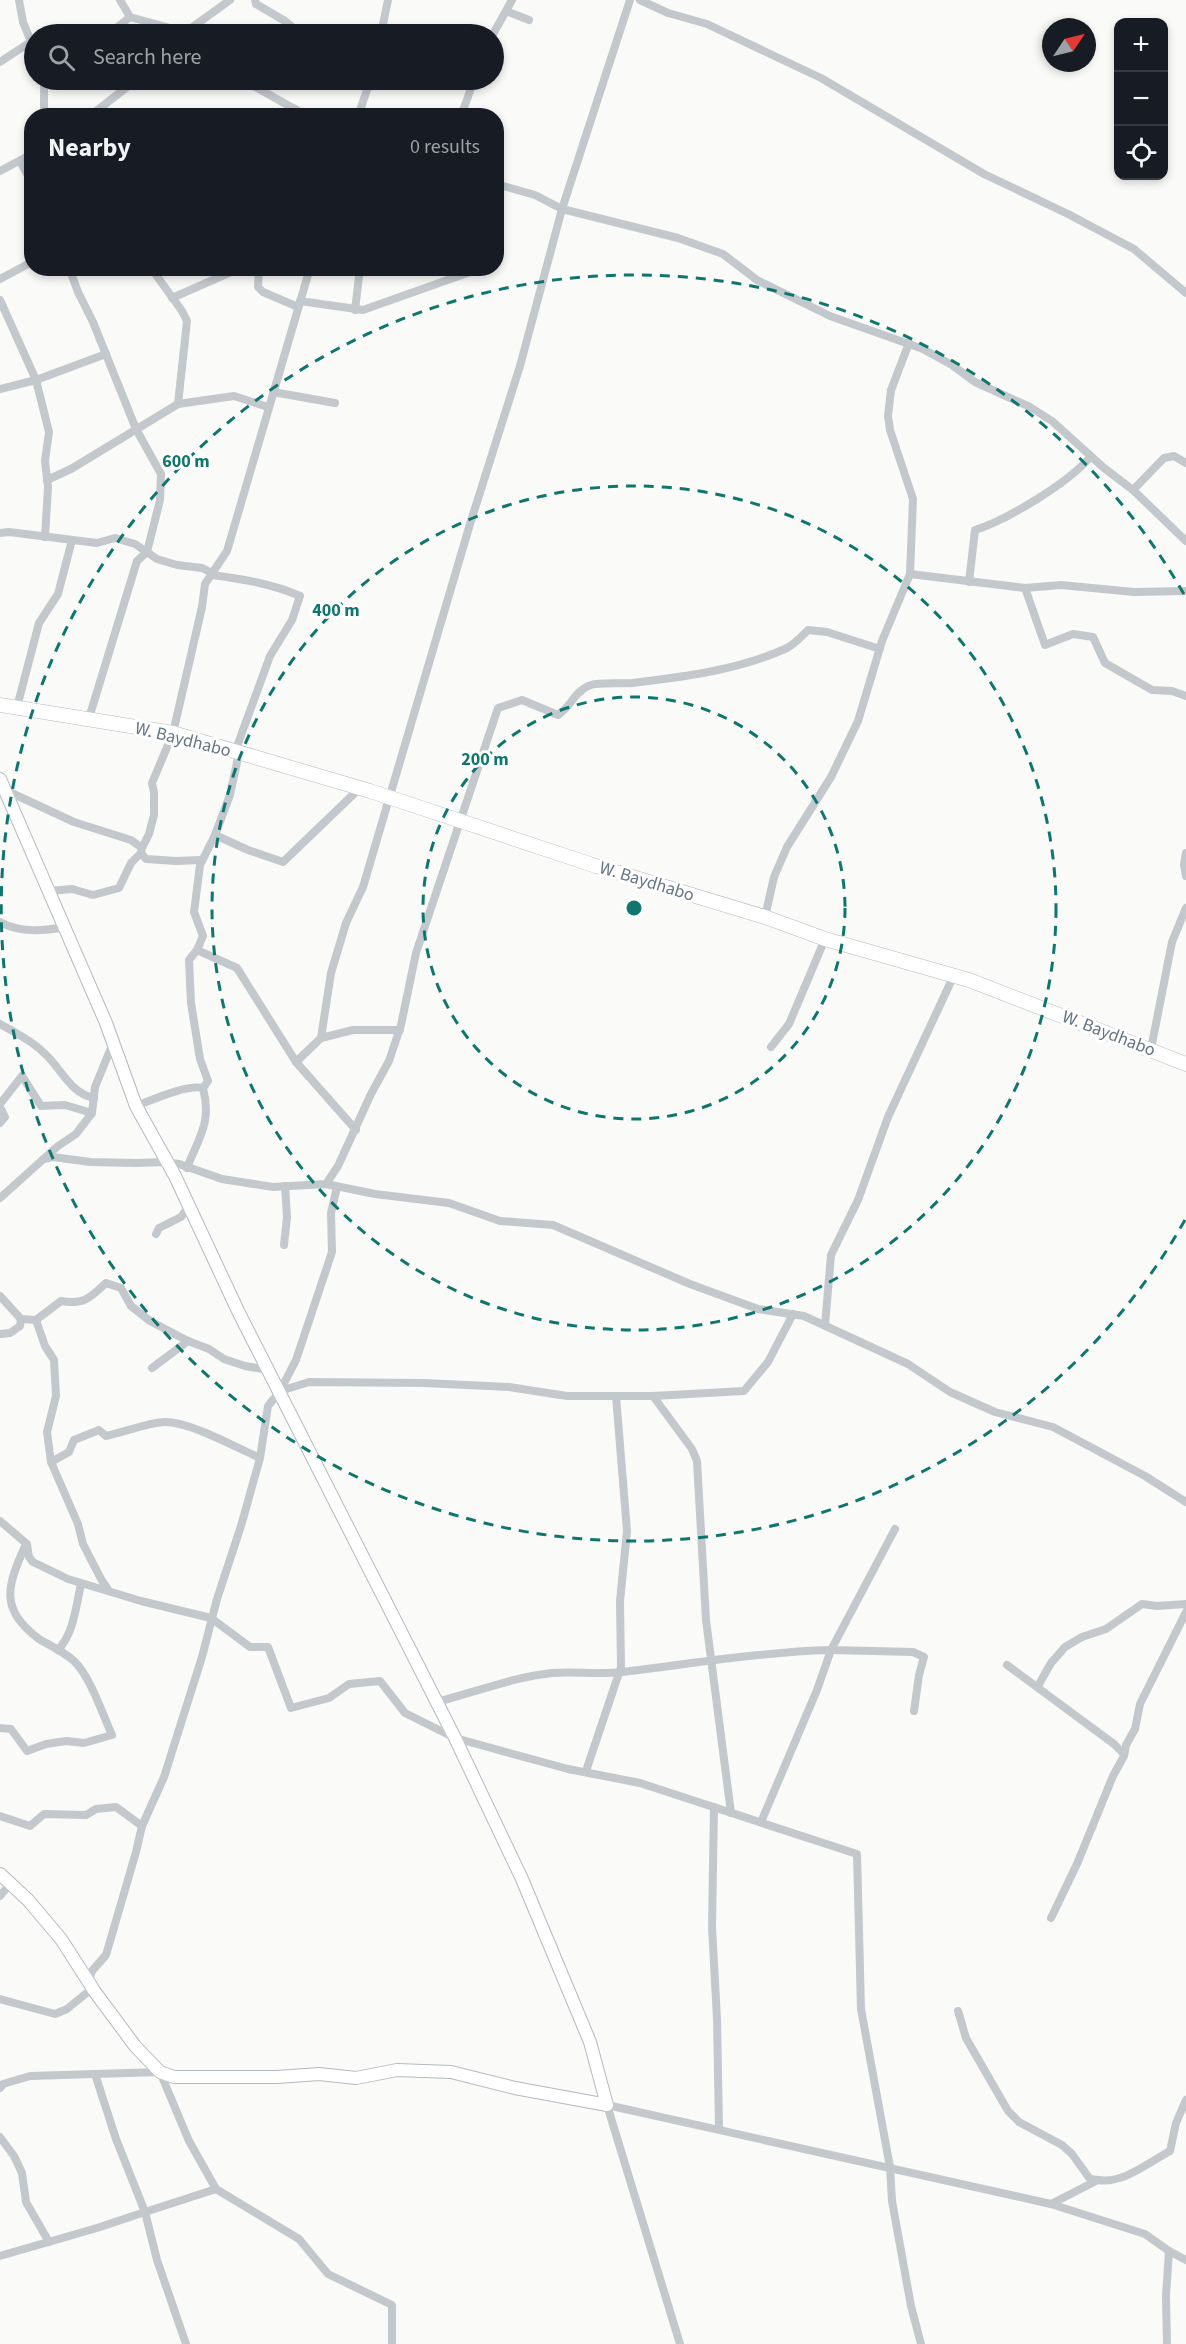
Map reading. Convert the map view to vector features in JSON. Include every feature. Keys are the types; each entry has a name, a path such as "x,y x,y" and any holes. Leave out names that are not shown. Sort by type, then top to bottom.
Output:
{"main road":[{"name":"W. Baydhabo","path":"0,705 172,733 360,788 596,866 765,917 825,939 954,975 1186,1064"}],"street":[{"path":"19,0 24,24"},
{"path":"120,0 130,17 156,24"},
{"path":"197,24 230,0"},
{"path":"255,0 256,4 289,24"},
{"path":"383,24 388,0"},
{"path":"499,24 512,0"},
{"path":"321,1038 330,973 346,923 363,887 470,524 520,366 562,209 630,0"},
{"path":"640,0 668,13 707,24 822,78 984,174 1134,249 1186,293"},
{"path":"507,11 529,20"},
{"path":"122,24 130,17"},
{"path":"0,62 24,50"},
{"path":"44,108 45,90"},
{"path":"100,108 123,90"},
{"path":"261,90 293,108"},
{"path":"361,108 367,90"},
{"path":"464,108 470,90"},
{"path":"0,171 24,159"},
{"path":"20,161 24,168"},
{"path":"504,186 535,195 562,209 678,238 723,254 758,280 830,316 909,343 952,365 975,382 1030,407 1052,421 1133,490 1138,498 1186,541"},
{"path":"0,279 24,266"},
{"path":"72,276 136,429 161,474 160,500 147,552 137,561 96,719"},
{"path":"157,276 187,321 178,404"},
{"path":"172,298 222,276"},
{"path":"259,276 258,287 262,292 299,304 355,310 363,310 459,276"},
{"path":"49,891 72,889 93,895 119,888 131,862 142,851 154,815 152,783 172,733 202,607 205,584 227,551 308,276"},
{"path":"355,310 359,276"},
{"path":"0,300 36,380 49,432 45,461 47,480 45,537"},
{"path":"765,917 774,877 787,847 831,777 858,721 880,649 910,574 913,499 890,430 888,416 891,390 909,343"},
{"path":"0,390 36,380 106,354"},
{"path":"273,392 335,403"},
{"path":"47,480 71,469 178,404 234,396 268,407"},
{"path":"969,582 975,530 995,524 1057,485 1081,468 1091,456"},
{"path":"1133,490 1164,458 1174,456 1186,463"},
{"path":"0,533 9,531 97,543 115,538 135,544 157,559 177,565 202,568 212,575 286,590 300,596 292,620 270,656 237,752 230,795 215,835 202,860 194,912 203,936 197,950 189,960 191,1003 200,1059 208,1081 203,1088 206,1101 205,1128 187,1168"},
{"path":"17,707 39,624 58,594 72,540"},
{"path":"910,574 1026,588 1061,585 1134,592 1186,591"},
{"path":"1026,588 1045,645 1073,634 1093,638 1105,663 1152,690 1172,691 1186,696"},
{"path":"326,1184 339,1166 371,1094 389,1061 400,1030 416,953 498,708 522,700 558,715 566,710 577,693 591,685 693,675 752,660 789,647 808,630 828,632 880,649"},
{"path":"2,784 74,822 131,840 142,851 146,859 202,860"},
{"path":"2,784 65,927 113,1043 136,1106 175,1176 239,1313 437,1702 522,1879 586,2031 680,2344"},
{"path":"215,835 283,862 360,788"},
{"path":"1186,853 1184,865 1186,876"},
{"path":"1151,1049 1172,942 1186,908"},
{"path":"0,922 8,927 41,931 65,927"},
{"path":"771,1047 789,1024 825,939"},
{"path":"197,950 237,968 296,1062 356,1130"},
{"path":"825,1325 831,1255 858,1200 888,1117 954,975"},
{"path":"0,1024 44,1052 74,1088 94,1098"},
{"path":"296,1062 321,1038 353,1030 400,1030"},
{"path":"0,1198 58,1146 76,1134 92,1113 95,1087 113,1043"},
{"path":"0,1123 5,1117 0,1105 22,1076 41,1106 65,1106 92,1113"},
{"path":"136,1106 178,1092 203,1088"},
{"path":"45,1159 53,1156 90,1162 165,1161 222,1179 273,1187 326,1184 375,1194 448,1203 500,1221 553,1225 690,1284 746,1305 804,1316 825,1325 908,1364 950,1392 994,1412 1053,1428 1145,1476 1186,1502"},
{"path":"284,1245 287,1217 285,1186"},
{"path":"94,1987 90,1977 92,1971 106,1955 142,1826 164,1777 202,1657 211,1618 260,1458 268,1406 280,1391 296,1360 332,1252 331,1213 337,1187"},
{"path":"156,1234 159,1228 181,1217 189,1206"},
{"path":"0,1296 21,1319 36,1320 61,1301 73,1303 88,1300 106,1283 121,1288 130,1306 150,1321 209,1349 224,1359 244,1366 269,1370"},
{"path":"280,1391 309,1382 424,1383 509,1387 567,1396 654,1396 744,1390 768,1362 793,1314"},
{"path":"0,1334 10,1333 20,1326 21,1319"},
{"path":"36,1320 45,1346 54,1360 56,1396 47,1432 51,1462 78,1524 83,1544 110,1592"},
{"path":"152,1368 188,1341"},
{"path":"586,1772 621,1667 620,1601 627,1531 616,1396"},
{"path":"654,1396 698,1461 706,1620 731,1813"},
{"path":"51,1462 69,1452 74,1440 85,1434 99,1430 106,1436 166,1422 188,1427 220,1439 260,1458"},
{"path":"0,1521 26,1543 29,1557 33,1562 81,1584 211,1618 250,1647 268,1647 291,1708 329,1698 349,1684 380,1681 405,1713 455,1738 568,1769 640,1783 857,1854 861,2009 890,2166 892,2201 911,2306 921,2344"},
{"path":"760,1822 817,1690 831,1650 895,1529"},
{"path":"0,1728 11,1729 27,1751 46,1744 66,1741 84,1743 112,1735 92,1689 75,1662 12,1620 4,1610 6,1588 26,1543"},
{"path":"58,1650 64,1644 71,1629 81,1584"},
{"path":"1038,1686 1051,1663 1065,1647 1082,1637 1106,1629 1142,1604 1157,1606 1186,1604"},
{"path":"1051,1918 1077,1864 1124,1754 1126,1744 1135,1729 1140,1704 1186,1612"},
{"path":"437,1702 523,1678 553,1673 619,1672 787,1651 831,1650 913,1652 924,1658 914,1711"},
{"path":"1007,1665 1038,1686 1124,1754"},
{"path":"0,1816 30,1826 44,1814 86,1815 96,1809 116,1807 142,1826"},
{"path":"714,1807 712,1927 717,2019 719,2129"},
{"path":"0,1874 28,1900 61,1939 135,2046 160,2072 189,2141 216,2189 299,2239 328,2274 392,2305 392,2344"},
{"path":"0,1896 10,1884"},
{"path":"0,1999 55,2014 67,2009 94,1987"},
{"path":"958,2011 966,2038 1008,2111 1019,2122 1062,2145 1072,2154 1090,2179 1106,2181 1125,2177 1170,2151 1176,2123 1186,2100"},
{"path":"0,2088 3,2084 30,2076 123,2072 160,2072 174,2077 277,2077 319,2074 356,2078 397,2070 451,2072 515,2088 607,2104 890,2166 1051,2204 1145,2234 1186,2260"},
{"path":"95,2074 116,2139 145,2212 157,2260 186,2344"},
{"path":"0,2137 14,2156 22,2173 26,2202 49,2242"},
{"path":"1051,2204 1098,2180"},
{"path":"0,2256 97,2229 216,2189"},
{"path":"1167,2344 1166,2296 1169,2251"}]}
